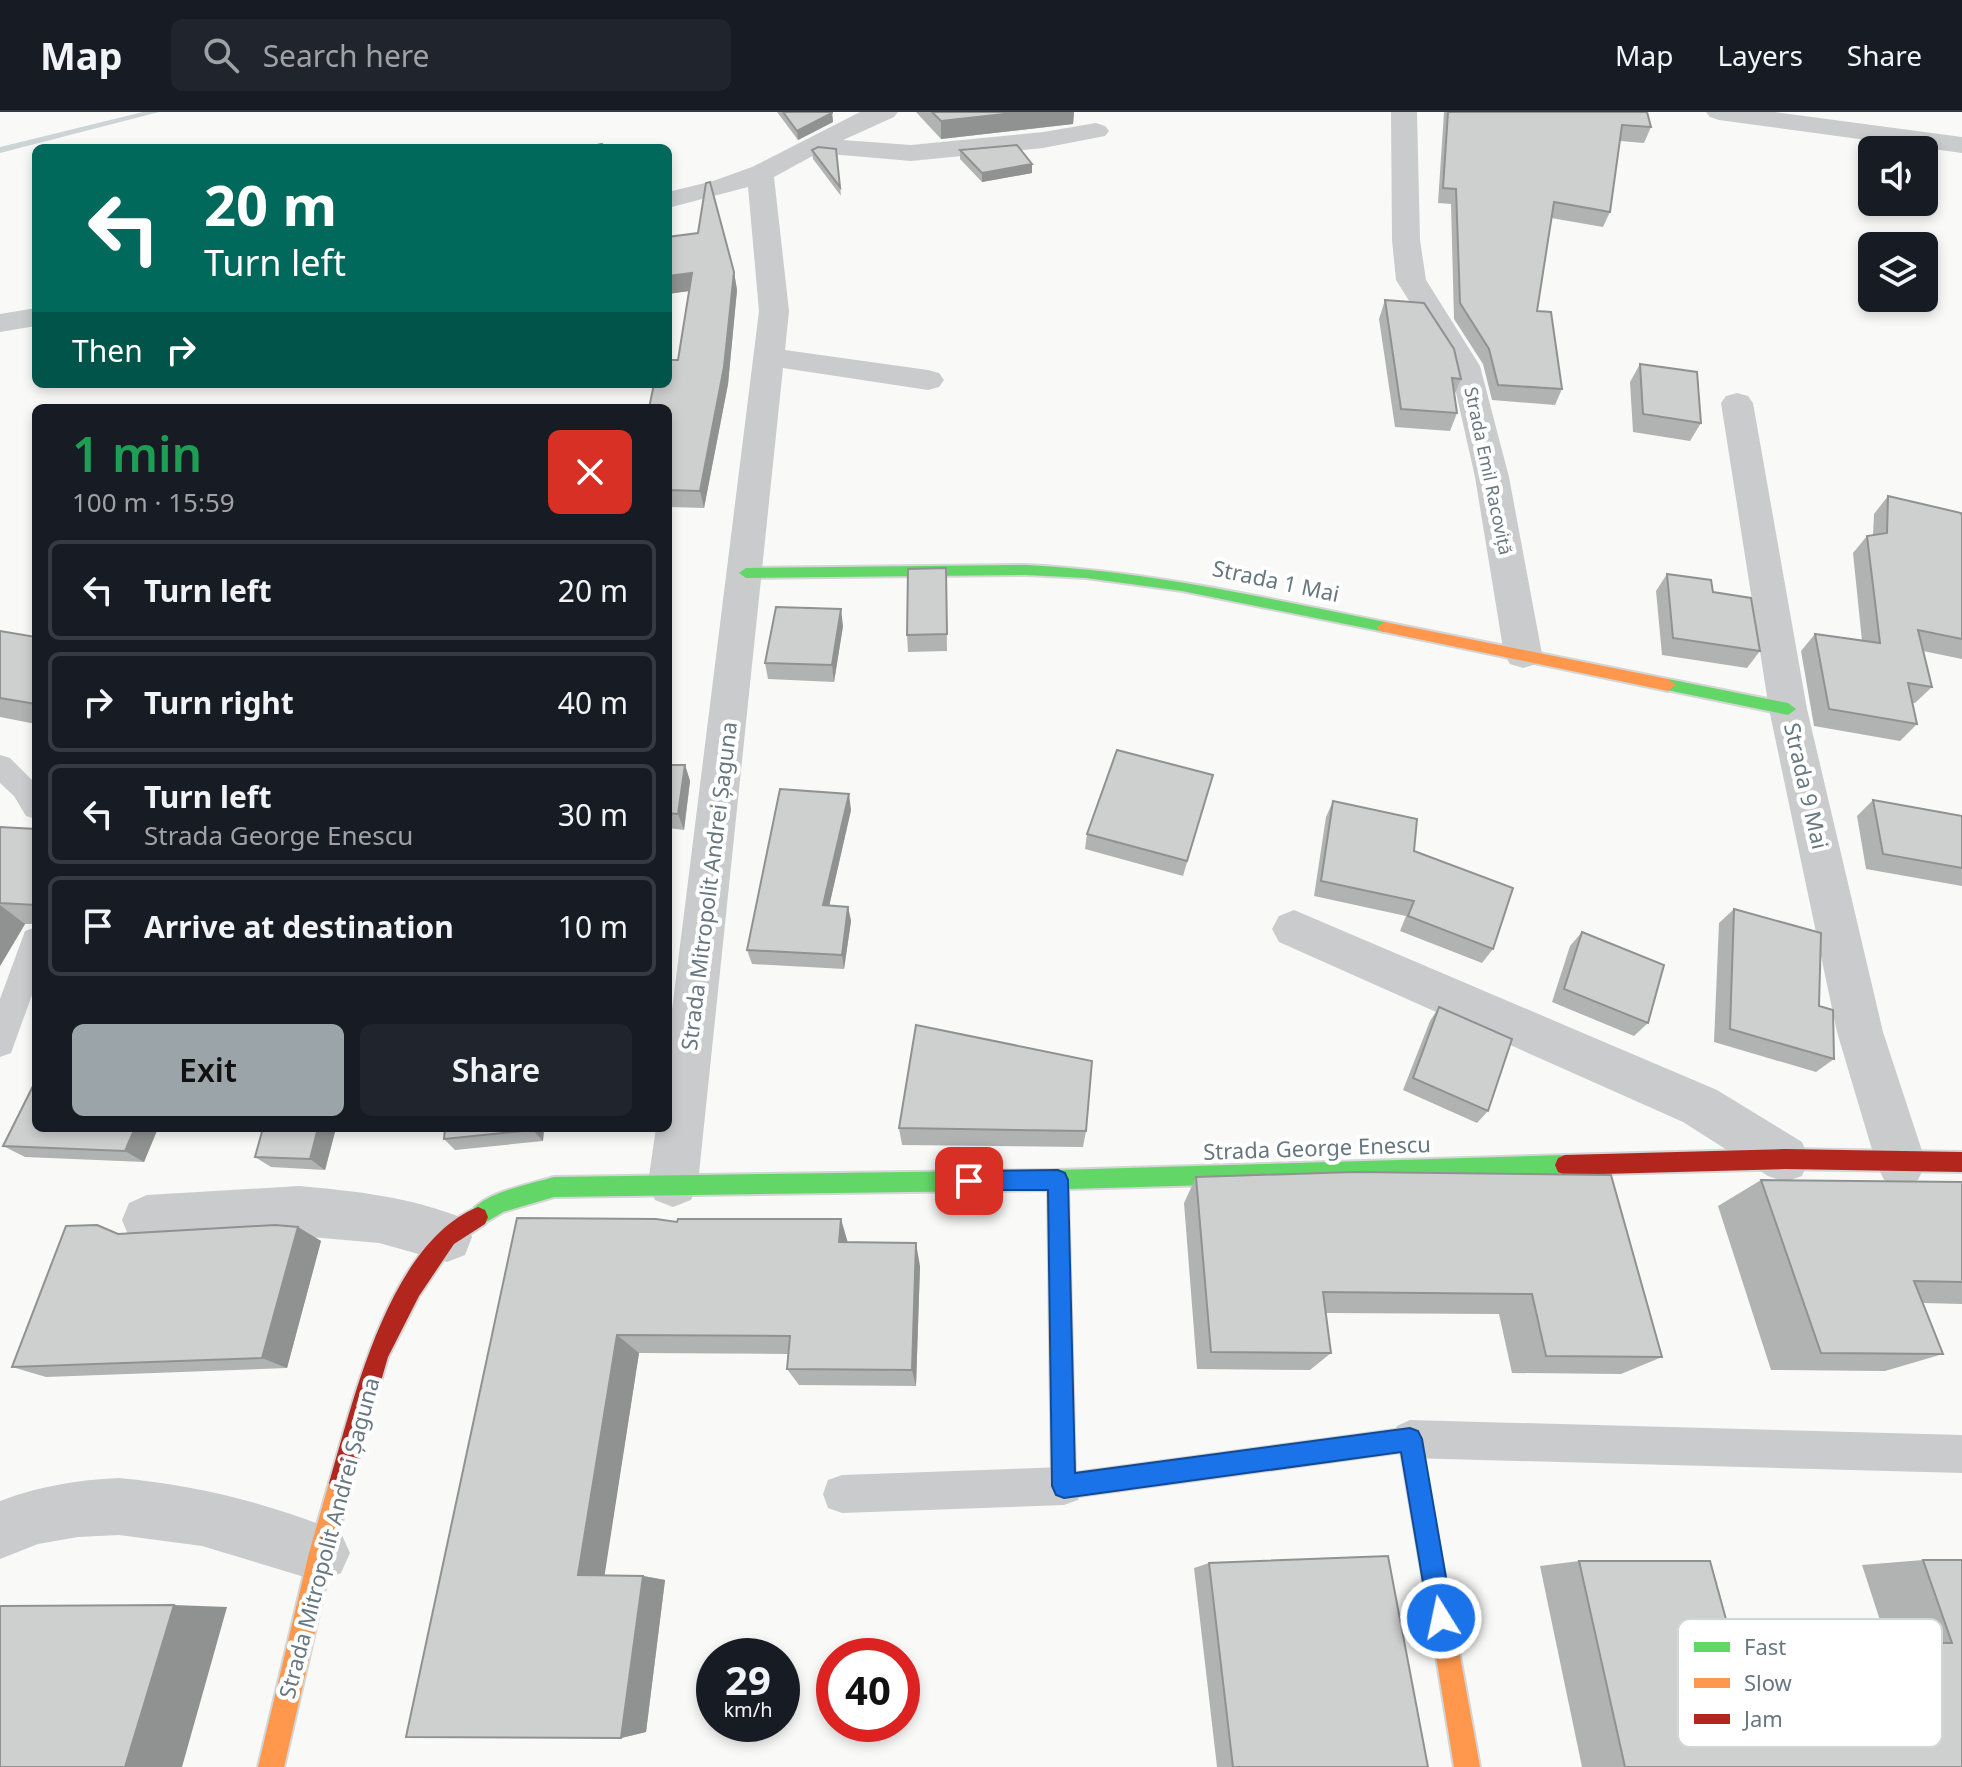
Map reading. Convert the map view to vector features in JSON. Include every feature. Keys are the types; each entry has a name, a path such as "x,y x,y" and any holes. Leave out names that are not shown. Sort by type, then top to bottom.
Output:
{"street":[{"path":"672,199 727,186 760,174 815,145 846,119 885,112"},
{"name":"Strada Emil Racoviță","path":"1404,112 1406,240 1411,280 1465,366 1492,477 1523,654"},
{"path":"1719,112 1962,145"},
{"path":"815,145 911,153 1096,131"},
{"name":"Strada Mitropolit Andrei Șaguna","path":"271,1767 321,1553 378,1354 411,1288 447,1237 498,1204 554,1187 673,1183 774,311 760,174"},
{"path":"0,323 32,318"},
{"path":"770,357 928,380"},
{"name":"Strada 9 Mai","path":"1737,403 1788,709 1860,1032 1901,1163"},
{"name":"Strada 1 Mai","path":"746,573 975,569 1086,573 1182,586 1788,709"},
{"path":"1294,929 1700,1106 1785,1159"},
{"name":"Strada George Enescu","path":"673,1183 1058,1180 1785,1159 1962,1162"},
{"path":"1058,1180 1064,1486 1410,1439 1467,1767"},
{"path":"147,1220 299,1211 379,1218 447,1237"},
{"path":"0,1530 27,1517 104,1507 172,1511 259,1532 321,1553"}],"lane":[{"path":"0,766 24,788 32,801"},
{"path":"0,1043 32,951"},
{"path":"1410,1439 1962,1454"},
{"path":"842,1494 1064,1486"}],"building":[{"path":"783,112 832,112 832,113 797,131"},
{"path":"932,112 1022,112 941,121"},
{"path":"1448,112 1647,112 1651,127 1622,125 1610,212 1554,202 1537,311 1551,312 1562,389 1498,385 1489,349 1460,303 1456,189 1443,188"},
{"path":"1017,145 1032,164 982,173 960,150"},
{"path":"818,147 836,149 840,187 812,150"},
{"path":"710,182 734,272 724,367 700,491 672,490 672,404 650,404 653,388 672,388 672,360 678,360 692,273 672,276 672,236 698,233 706,183"},
{"path":"1385,300 1424,303 1454,349 1461,379 1452,378 1457,413 1401,409"},
{"path":"1640,364 1697,372 1701,423 1643,414"},
{"path":"1888,496 1961,513 1962,516 1962,639 1918,630 1932,687 1908,683 1917,724 1829,709 1815,634 1880,643 1867,536 1887,533"},
{"path":"946,568 947,634 907,635 908,569"},
{"path":"1667,574 1711,580 1713,592 1751,598 1760,651 1673,638"},
{"path":"776,607 841,609 832,665 765,663"},
{"path":"0,631 32,636 32,703 0,698"},
{"path":"1117,750 1213,775 1187,861 1087,834"},
{"path":"672,765 685,765 678,814 672,813"},
{"path":"780,789 849,794 823,905 848,907 842,955 747,950"},
{"path":"1873,800 1962,816 1962,868 1883,854"},
{"path":"1333,801 1417,819 1414,851 1513,888 1493,949 1408,916 1414,901 1321,881"},
{"path":"0,827 32,829 32,905 0,903"},
{"path":"1734,909 1821,933 1819,1006 1833,1010 1834,1059 1730,1029"},
{"path":"1582,932 1664,965 1648,1023 1564,989"},
{"path":"1439,1007 1512,1039 1488,1111 1413,1078"},
{"path":"916,1025 1092,1061 1086,1131 899,1128"},
{"path":"32,1088 32,1132 133,1132 125,1151 3,1146"},
{"path":"262,1132 317,1132 310,1159 255,1157"},
{"path":"445,1132 513,1132 444,1139"},
{"path":"1354,1172 1611,1175 1662,1357 1546,1356 1532,1294 1323,1292 1331,1353 1211,1352 1196,1177"},
{"path":"1761,1180 1962,1182 1962,1282 1914,1281 1943,1354 1821,1353"},
{"path":"517,1218 656,1219 677,1222 678,1219 841,1219 839,1242 916,1243 912,1370 787,1369 790,1336 617,1335 578,1575 643,1576 621,1738 406,1737"},
{"path":"97,1225 118,1234 275,1225 298,1227 262,1358 12,1367 66,1226"},
{"path":"1388,1556 1428,1767 1233,1767 1209,1563"},
{"path":"1923,1560 1962,1560 1962,1767 1625,1767 1579,1561 1710,1561 1726,1619 1678,1619 1678,1747 1942,1747 1942,1643 1952,1643"},
{"path":"174,1605 125,1767 0,1767 0,1606"}],"waterway":[{"path":"0,150 154,112"}],"traffic: fast":[{"path":"746,573 1026,570 1086,573 1182,586 1385,627"},
{"path":"1668,685 1788,709"},
{"path":"478,1217 498,1204 554,1187 1058,1180 1565,1165"},
{"path":"1058,1180 1064,1486 1410,1439 1448,1656"}],"traffic: slow":[{"path":"1385,627 1668,685"},
{"path":"271,1767 321,1553 341,1483"},
{"path":"1448,1656 1467,1767"}],"traffic: jam":[{"path":"1565,1165 1785,1159 1962,1162"},
{"path":"341,1483 378,1354 411,1288 447,1237 478,1217"}],"route":[{"path":"969,1181 1058,1180 1064,1486 1410,1439 1441,1618"}]}
